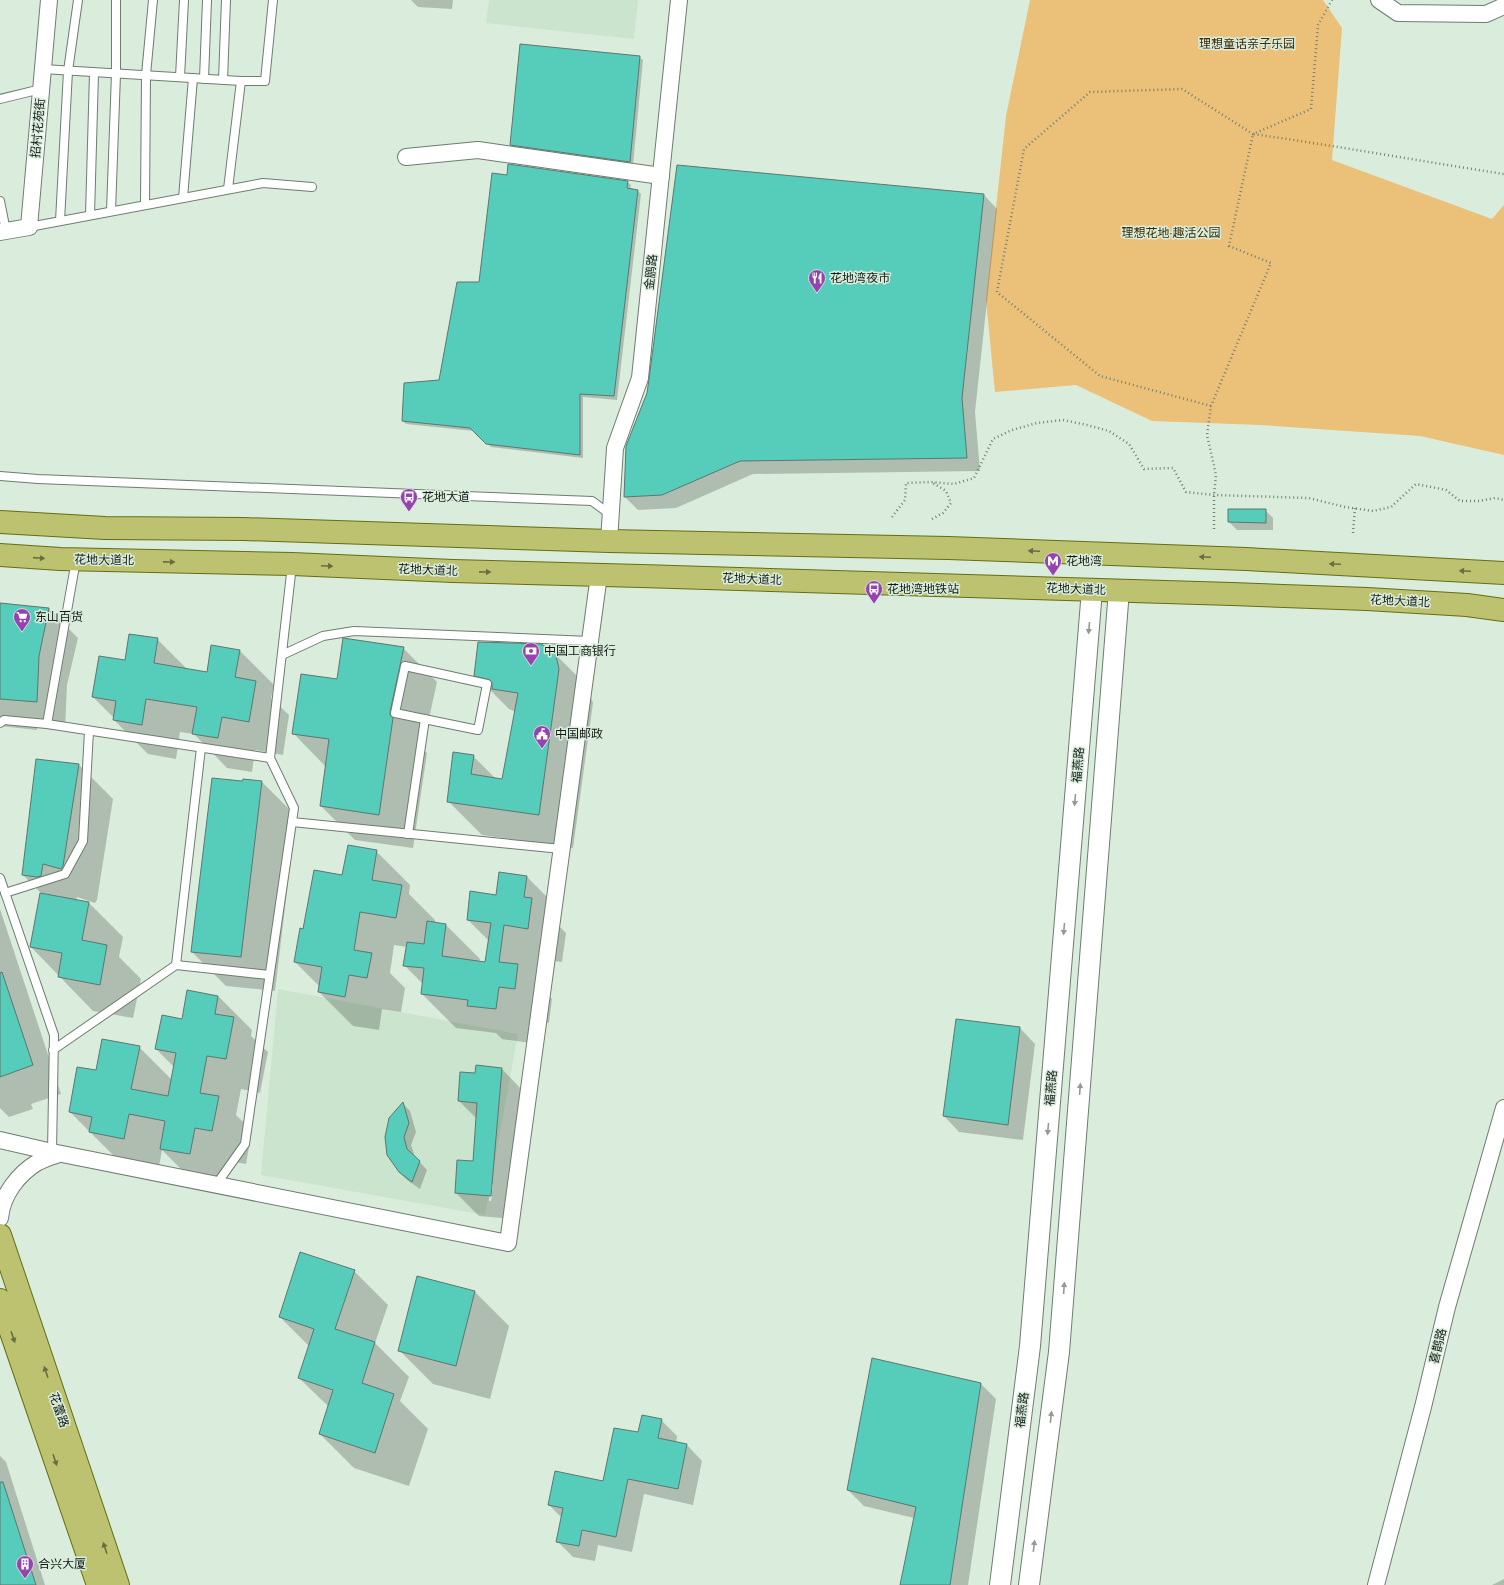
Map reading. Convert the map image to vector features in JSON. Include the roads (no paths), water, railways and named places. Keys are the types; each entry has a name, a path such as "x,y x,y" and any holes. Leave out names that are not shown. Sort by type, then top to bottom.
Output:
{"main road":[{"path":"0,522 104,528 329,531 609,541 926,548 1246,559 1504,573"},
{"name":"花地大道北","path":"0,555 76,560 292,564 454,572 599,574 1367,599 1467,605 1504,610"},
{"name":"花蕾路","path":"0,1235 118,1585"},
{"name":"花蕾路","path":"0,1300 95,1582"}],"street":[{"name":"招村花苑街","path":"29,227 49,0"},
{"name":"金鹏路","path":"609,541 615,448 640,378 679,0"},
{"path":"1379,0 1398,13 1486,14 1504,6"},
{"path":"406,157 478,150 661,176"},
{"path":"3,231 29,227"},
{"path":"0,1140 55,1153 508,1243 599,574"},
{"name":"福燕路","path":"1000,1585 1030,1346 1092,590"},
{"path":"1029,1585 1059,1352 1119,590"},
{"name":"喜鹊路","path":"1376,1585 1423,1407 1447,1307 1504,1108"},
{"path":"0,1218 1,1210 7,1194 15,1182 38,1162 55,1153"}],"lane":[{"path":"60,221 68,71 78,0"},
{"path":"111,211 116,74 116,0"},
{"path":"145,205 146,75 153,0"},
{"path":"180,77 184,0"},
{"path":"204,79 207,0"},
{"path":"223,80 226,0"},
{"path":"43,70 240,81 265,81 273,0"},
{"path":"90,215 94,73"},
{"path":"183,198 193,78"},
{"path":"228,189 240,81"},
{"path":"0,98 41,89"},
{"path":"29,227 263,183 312,187"},
{"path":"0,201 3,231"},
{"path":"0,476 38,479 592,501 611,515"},
{"path":"48,724 76,560"},
{"path":"216,1185 245,1144 294,808 270,758 292,564"},
{"path":"282,655 323,636 354,631 590,641"},
{"path":"405,666 487,684 478,730 425,719 395,713 405,666"},
{"path":"408,834 425,719"},
{"path":"0,723 4,720 48,724 270,758"},
{"path":"5,893 65,874 83,841 89,731"},
{"path":"176,965 201,748"},
{"path":"292,822 561,849"},
{"path":"0,878 54,1035 55,1153"},
{"path":"53,1050 176,965 269,975"}],"place":[{"name":"花地湾夜市","path":"817,293"},
{"name":"花地大道","path":"409,512"},
{"name":"花地湾","path":"1053,576"},
{"name":"花地湾地铁站","path":"874,604"},
{"name":"东山百货","path":"22,632"},
{"name":"中国工商银行","path":"531,666"},
{"name":"中国邮政","path":"542,749"},
{"name":"合兴大厦","path":"25,1579"}],"park label":[{"name":"理想童话亲子乐园","path":"1247,44"},
{"name":"理想花地·趣活公园","path":"1171,233"}]}
